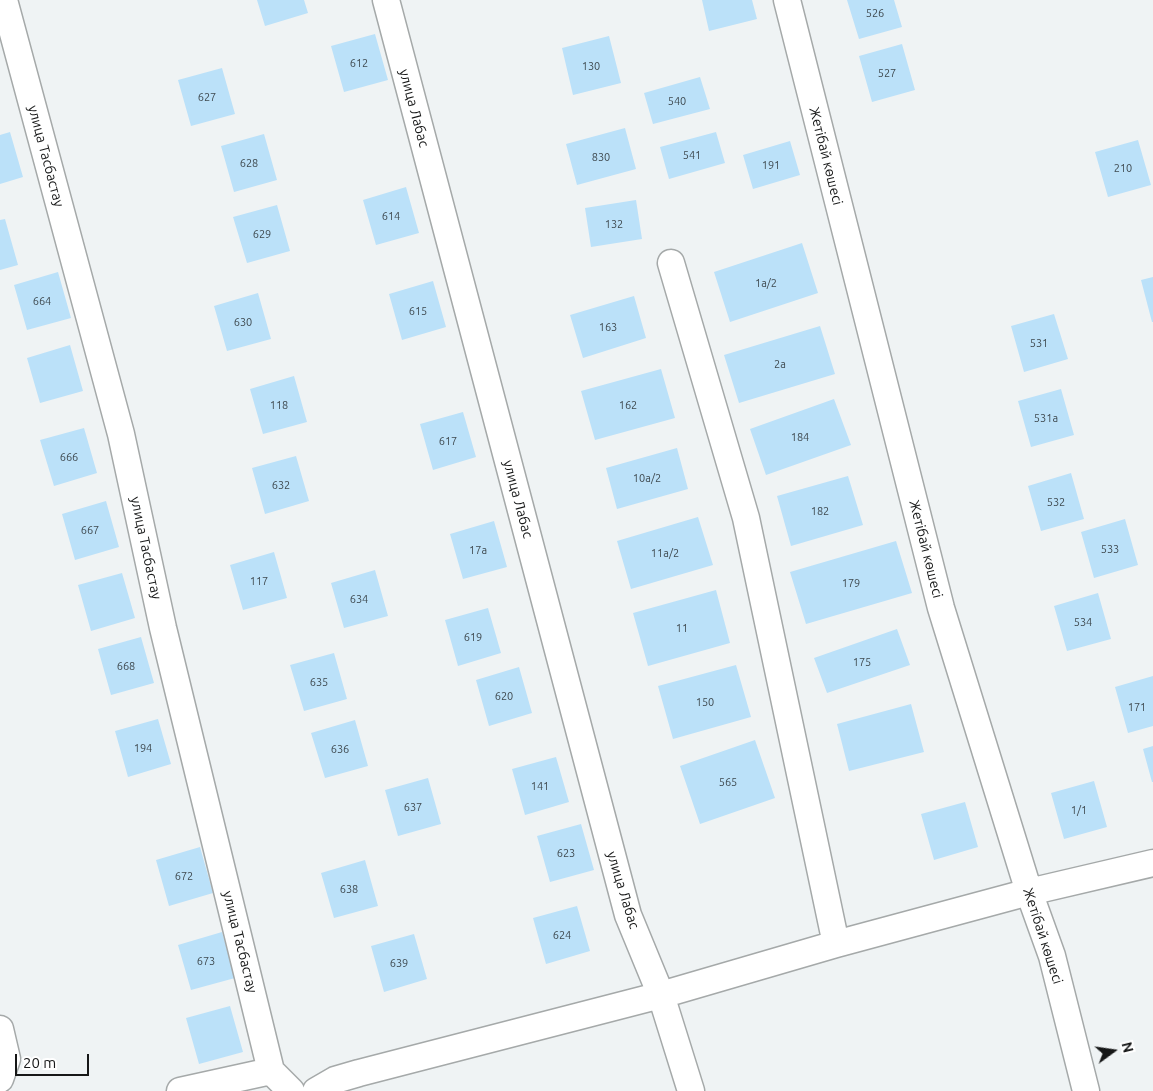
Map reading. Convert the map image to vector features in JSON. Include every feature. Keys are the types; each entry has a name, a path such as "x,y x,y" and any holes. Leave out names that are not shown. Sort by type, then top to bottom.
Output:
{"street":[{"name":"улица Тасбастау","path":"4,0 121,434 164,628 271,1071"},
{"name":"улица Лабас","path":"386,0 628,915 661,995 691,1091"},
{"name":"Жетібай көшесі","path":"787,0 941,608 1029,892 1052,956 1086,1091"},
{"path":"671,263 746,518 836,944"},
{"path":"316,1091 335,1080 359,1073 661,995 836,944 1029,892 1153,864"},
{"path":"0,1029 7,1059 0,1079"},
{"path":"180,1091 271,1071 291,1091"}],"building":[{"path":"257,0 304,0 308,13 265,26"},
{"path":"702,0 752,0 757,19 709,31"},
{"path":"847,0 894,0 902,27 859,39"},
{"path":"375,34 388,80 344,92 331,46"},
{"path":"609,36 621,83 573,95 562,48"},
{"path":"902,44 915,90 872,102 859,56"},
{"path":"222,68 235,114 191,126 178,80"},
{"path":"700,77 710,109 653,124 644,93"},
{"path":"625,128 636,169 577,185 566,144"},
{"path":"10,132 23,177 0,184 0,135"},
{"path":"716,132 725,163 669,179 660,147"},
{"path":"264,134 277,180 234,192 221,146"},
{"path":"1138,140 1151,185 1108,197 1095,152"},
{"path":"790,141 800,175 753,189 743,155"},
{"path":"406,187 419,233 376,245 363,200"},
{"path":"636,200 642,239 591,247 585,208"},
{"path":"277,205 290,251 247,263 233,217"},
{"path":"5,219 18,265 0,270 0,220"},
{"path":"802,243 818,293 730,322 714,272"},
{"path":"58,272 71,318 27,330 14,285"},
{"path":"1153,277 1153,322 1152,322 1141,280"},
{"path":"433,281 446,327 402,340 389,294"},
{"path":"258,293 271,339 227,351 214,306"},
{"path":"634,296 646,338 583,358 570,315"},
{"path":"1054,314 1068,359 1024,372 1011,326"},
{"path":"820,326 835,374 739,403 724,355"},
{"path":"70,345 83,391 40,403 27,358"},
{"path":"661,369 675,418 595,440 581,391"},
{"path":"294,376 307,422 263,434 250,389"},
{"path":"1061,389 1074,435 1031,447 1018,401"},
{"path":"834,399 851,445 766,475 750,429"},
{"path":"463,412 476,457 433,470 420,424"},
{"path":"84,428 97,473 54,486 40,440"},
{"path":"677,448 688,489 617,509 606,468"},
{"path":"296,456 309,501 265,514 252,468"},
{"path":"1071,473 1084,519 1041,531 1028,486"},
{"path":"848,476 863,525 791,546 777,496"},
{"path":"106,501 119,547 75,560 62,514"},
{"path":"698,517 713,565 631,589 617,541"},
{"path":"1125,519 1138,565 1094,578 1081,532"},
{"path":"494,521 507,567 463,579 450,534"},
{"path":"896,541 912,593 806,624 790,572"},
{"path":"274,552 287,598 243,610 230,565"},
{"path":"375,570 388,616 344,628 331,583"},
{"path":"122,573 135,618 91,631 78,585"},
{"path":"716,590 730,643 648,666 633,613"},
{"path":"1098,593 1111,639 1067,651 1054,606"},
{"path":"488,608 501,653 458,666 445,620"},
{"path":"897,629 910,665 827,693 814,658"},
{"path":"141,637 154,683 111,695 98,649"},
{"path":"334,653 347,699 304,711 290,665"},
{"path":"736,665 751,717 673,739 658,686"},
{"path":"519,667 532,713 489,726 476,680"},
{"path":"1153,676 1153,726 1128,733 1115,687"},
{"path":"911,704 924,752 849,771 837,724"},
{"path":"158,719 171,764 128,777 115,731"},
{"path":"355,720 368,766 325,778 311,733"},
{"path":"755,740 775,798 700,824 680,766"},
{"path":"1153,746 1153,782 1152,782 1143,749"},
{"path":"556,757 569,802 525,815 512,769"},
{"path":"428,778 441,824 398,836 385,790"},
{"path":"1094,781 1107,827 1064,839 1051,793"},
{"path":"965,802 978,847 934,860 921,814"},
{"path":"581,824 594,870 550,882 537,836"},
{"path":"200,847 213,893 169,906 156,860"},
{"path":"365,860 378,906 334,918 321,873"},
{"path":"577,906 590,951 546,964 533,918"},
{"path":"222,932 235,978 191,990 178,945"},
{"path":"414,934 427,979 384,992 371,946"},
{"path":"230,1006 243,1052 199,1064 186,1018"}]}
